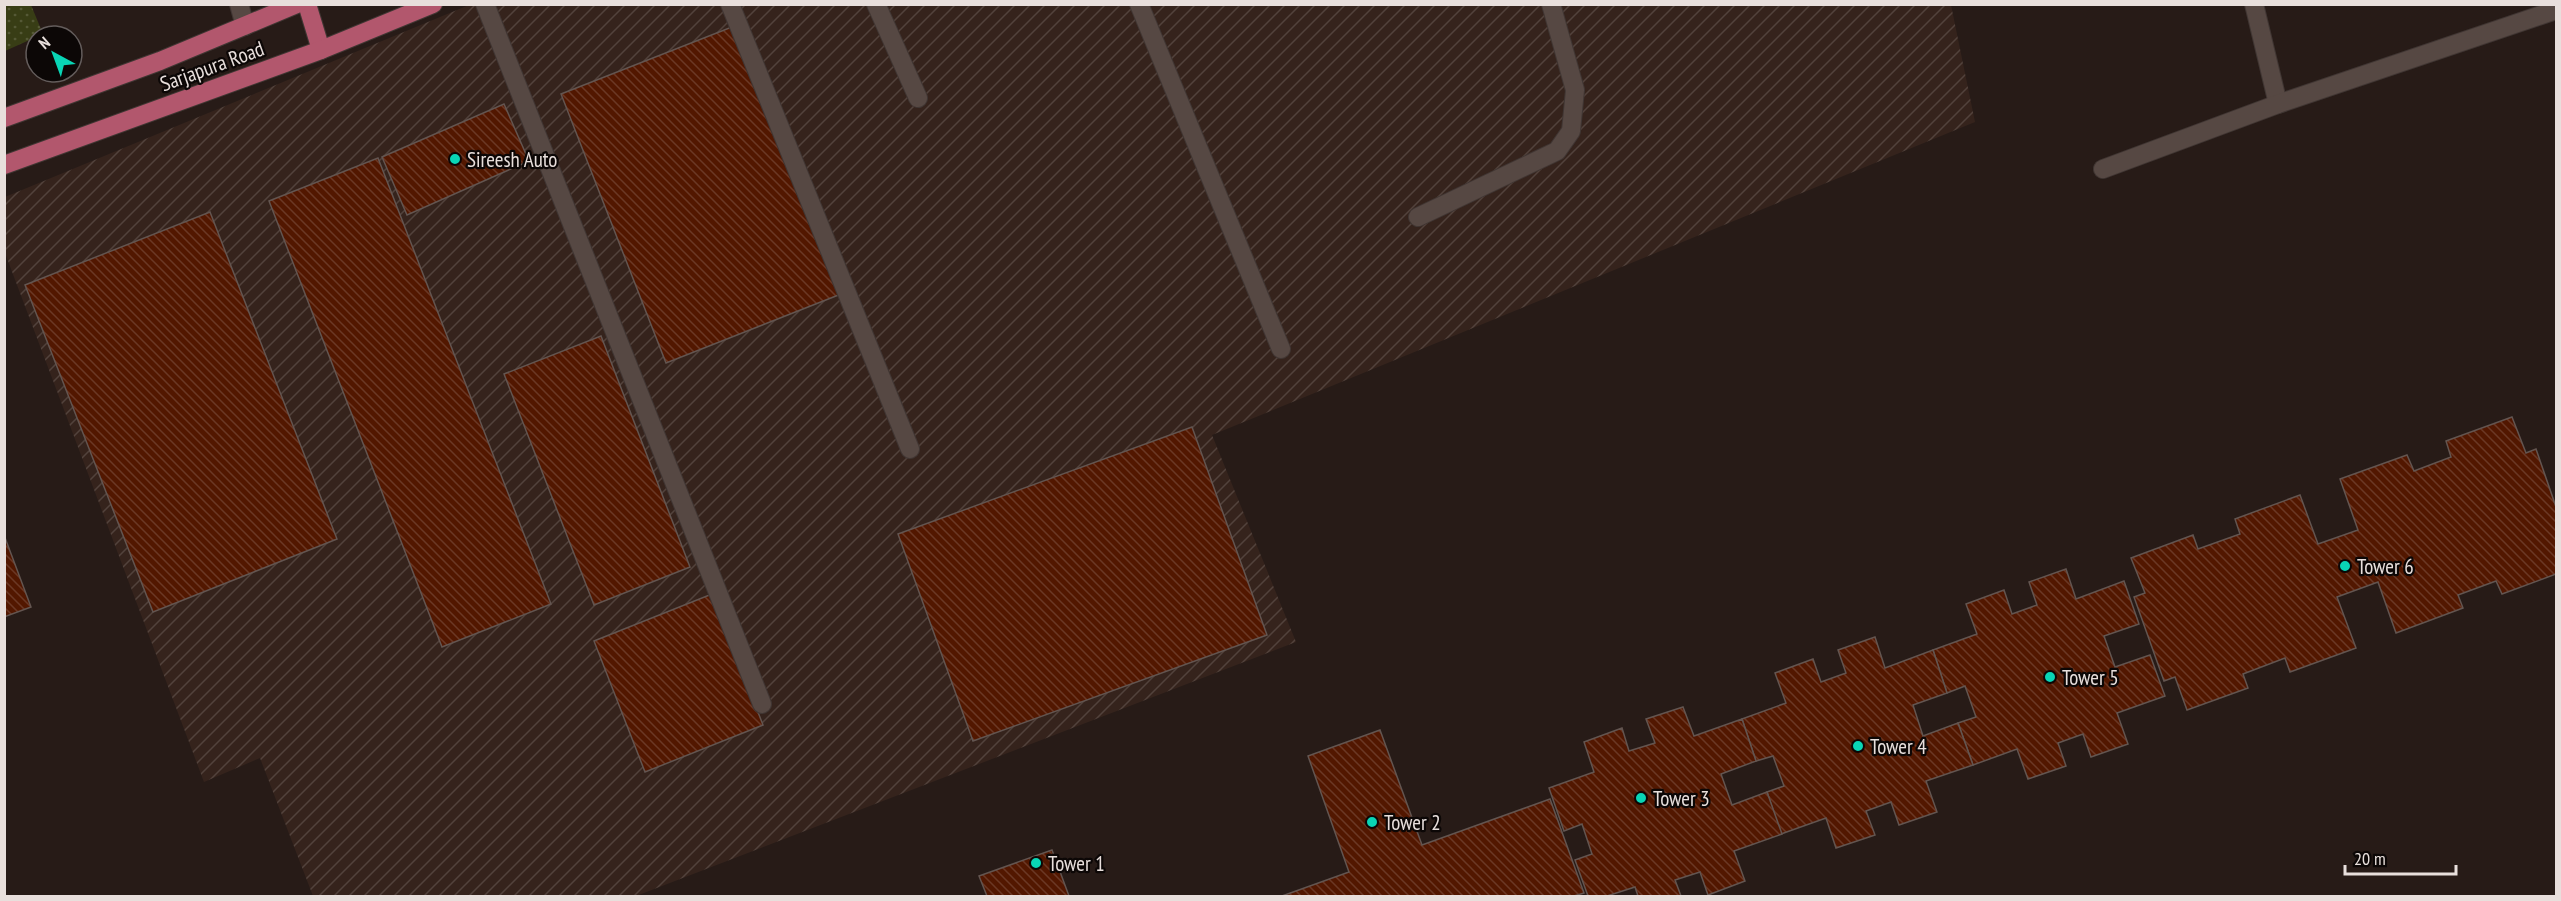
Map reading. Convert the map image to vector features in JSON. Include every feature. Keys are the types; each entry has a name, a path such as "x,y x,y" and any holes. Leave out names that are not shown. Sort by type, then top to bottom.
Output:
{"main road":[{"name":"Sarjapura Road","path":"4,118 160,61 297,4"},
{"path":"307,4 321,51"},
{"name":"Sarjapura Road","path":"4,165 321,51 433,4"}],"street":[{"path":"239,4 245,26"},
{"path":"485,4 762,704"},
{"path":"730,4 910,449"},
{"path":"876,4 918,98"},
{"path":"1139,4 1281,350"},
{"path":"1418,217 1557,152 1571,131 1575,90 1551,4"},
{"path":"2254,4 2278,104"},
{"path":"2103,169 2278,104 2556,10"}],"shaded area":[{"path":"469,5 1951,5 1975,122 1212,435 1296,642 636,896 313,896 260,758 204,782 5,253 5,197"}],"green space":[{"path":"5,4 31,5 39,24 24,24 24,42 5,51"}],"building":[{"path":"737,25 841,294 666,363 561,94"},
{"name":"Sireesh Auto","path":"504,104 529,161 407,215 382,157"},
{"path":"378,158 551,604 442,647 269,201"},
{"path":"210,212 337,539 153,612 25,285"},
{"path":"601,336 690,567 594,605 504,374"},
{"name":"Tower 6","path":"2512,417 2526,453 2536,449 2556,507 2556,574 2502,594 2496,581 2458,595 2463,608 2396,633 2378,582 2337,597 2356,648 2290,672 2285,658 2243,674 2248,688 2187,710 2175,677 2164,681 2134,597 2145,593 2131,558 2193,535 2198,549 2240,534 2235,519 2300,495 2318,544 2358,530 2340,479 2407,455 2414,471 2451,457 2446,441"},
{"path":"1192,427 1267,635 973,741 898,534"},
{"path":"4,535 31,607 4,617"},
{"name":"Tower 5","path":"2066,569 2076,599 2124,581 2139,624 2104,636 2115,667 2150,655 2165,696 2117,713 2128,744 2091,757 2083,734 2058,743 2066,766 2028,779 2017,749 1973,765 1958,723 1976,717 1965,686 1947,693 1933,650 1977,634 1966,604 2004,590 2012,614 2037,605 2029,582"},
{"path":"712,594 763,725 645,772 594,641"},
{"name":"Tower 4","path":"1875,637 1885,668 1933,650 1947,693 1913,705 1923,736 1958,723 1973,765 1926,781 1937,812 1899,825 1891,802 1866,811 1875,835 1836,848 1826,818 1781,834 1767,792 1784,786 1773,756 1756,761 1742,719 1786,703 1775,673 1813,659 1821,682 1846,673 1838,650"},
{"name":"Tower 3","path":"1683,707 1694,736 1742,719 1756,761 1721,774 1732,805 1767,792 1782,834 1734,851 1745,881 1708,895 1700,872 1675,880 1681,896 1638,896 1635,887 1607,896 1588,896 1575,860 1592,854 1582,824 1564,831 1549,788 1594,772 1584,742 1622,728 1629,751 1655,743 1646,719"},
{"name":"Tower 2","path":"1380,730 1422,845 1550,799 1584,893 1574,896 1282,896 1349,872 1308,756"},
{"name":"Tower 1","path":"1052,850 1069,896 987,896 979,876"}],"place":[{"name":"Sireesh Auto","path":"455,159"},
{"name":"Tower 6","path":"2345,566"},
{"name":"Tower 5","path":"2050,677"},
{"name":"Tower 4","path":"1858,746"},
{"name":"Tower 3","path":"1641,798"},
{"name":"Tower 2","path":"1372,822"},
{"name":"Tower 1","path":"1036,863"}]}
